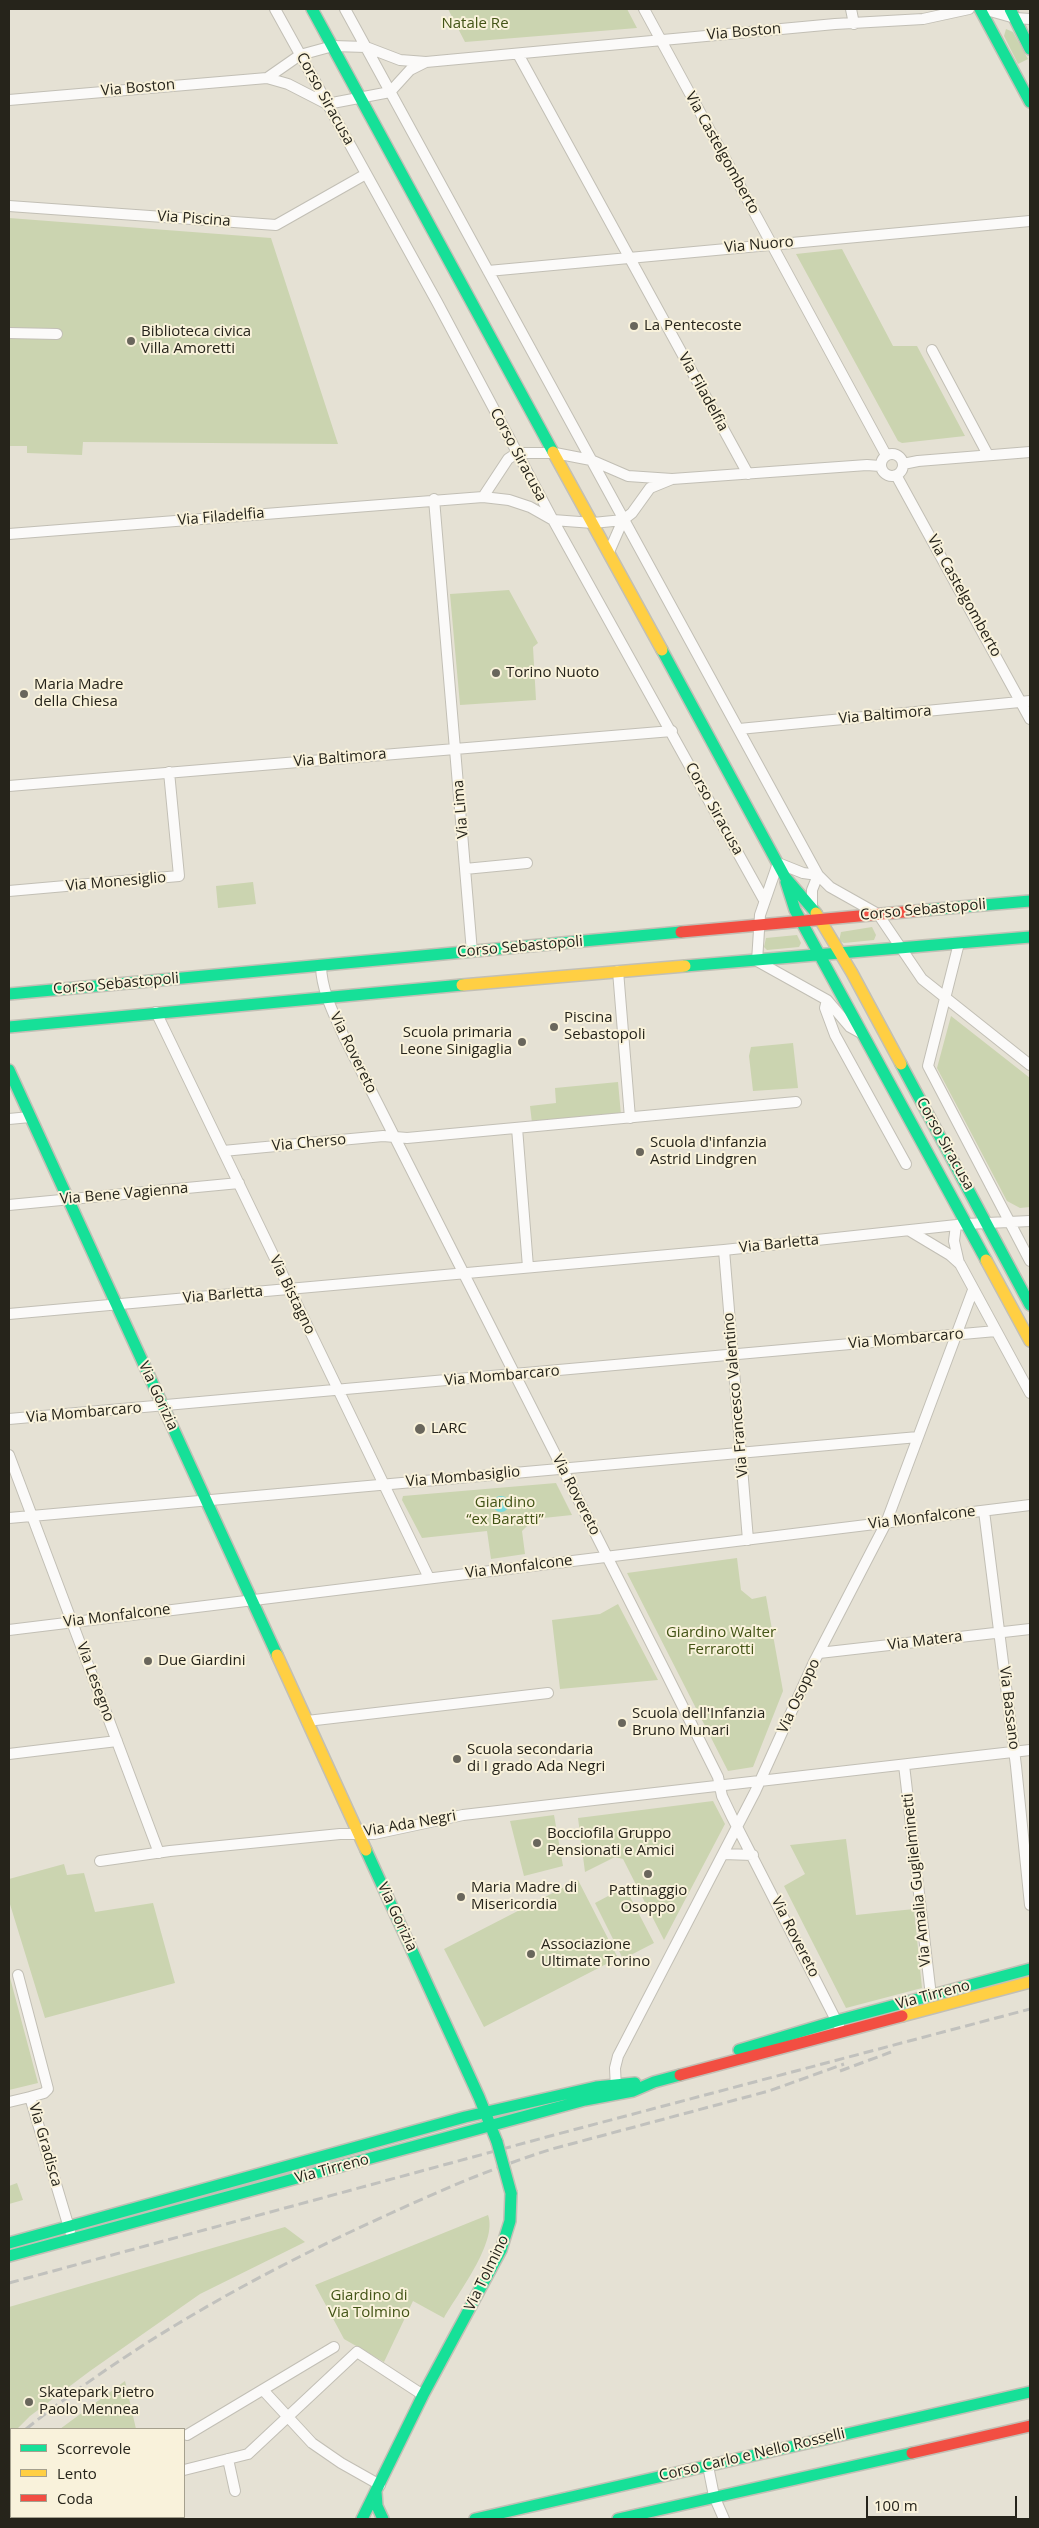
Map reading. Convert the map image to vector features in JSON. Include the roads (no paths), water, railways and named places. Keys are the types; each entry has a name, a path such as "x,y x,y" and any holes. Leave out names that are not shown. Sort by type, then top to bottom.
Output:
{"street":[{"name":"Corso Siracusa","path":"275,9 553,520 672,731 764,900"},
{"name":"Corso Siracusa","path":"312,9 778,863 785,878 792,904 800,920 864,1034 961,1225 1030,1341"},
{"path":"345,9 818,875 830,887 878,914 922,979 1030,1065"},
{"name":"Via Castelgomberto","path":"644,9 886,455"},
{"path":"851,9 854,24"},
{"name":"Via Boston","path":"267,78 300,55 333,46 366,47 400,60 426,62 836,24 923,19 969,9"},
{"path":"982,9 1030,19"},
{"path":"982,9 1030,102"},
{"path":"1013,14 1030,47"},
{"path":"518,54 628,256"},
{"name":"Via Boston","path":"390,92 410,70 426,62"},
{"name":"Via Boston","path":"9,100 267,78 288,84 327,104"},
{"path":"327,104 390,92"},
{"name":"Via Piscina","path":"9,206 276,225 366,174"},
{"name":"Via Nuoro","path":"488,271 628,256 1030,221"},
{"name":"Via Filadelfia","path":"628,256 748,474"},
{"path":"9,333 57,334"},
{"path":"932,350 988,456"},
{"path":"880,466 887,475 896,475 903,464 918,461 1030,452"},
{"path":"483,497 508,459 517,453 555,453 591,460 628,476 672,479 880,466"},
{"path":"880,466 882,459 886,455 891,454 898,456 903,464"},
{"name":"Via Castelgomberto","path":"896,475 1026,701 1030,719"},
{"path":"608,552 623,520 632,513 650,488 672,479"},
{"name":"Via Filadelfia","path":"9,534 434,499 483,497 509,500 530,507 553,520 593,523 623,520"},
{"path":"434,499 456,749"},
{"name":"Via Baltimora","path":"739,729 1026,701"},
{"name":"Via Baltimora","path":"9,786 672,731"},
{"name":"Via Lima","path":"456,749 472,952"},
{"name":"Via Monesiglio","path":"9,891 179,876 168,772"},
{"path":"465,869 527,863"},
{"path":"757,960 759,924 764,900 778,863 803,873 818,875"},
{"path":"812,907 812,890 818,875"},
{"name":"Corso Siracusa","path":"785,878 812,907 840,953 1030,1305"},
{"name":"Corso Sebastopoli","path":"9,994 320,967 819,918 1030,901"},
{"path":"9,1027 326,996 1030,937"},
{"name":"Corso Siracusa","path":"959,943 928,1066 1029,1257"},
{"name":"Corso Siracusa","path":"757,960 827,1000 850,1027 864,1034"},
{"name":"Via Rovereto","path":"320,967 321,981 326,996 344,1037 606,1556 721,1787 722,1796 839,2026"},
{"path":"618,971 630,1118"},
{"path":"827,1000 825,1008 835,1035 906,1164"},
{"name":"Via Bistagno","path":"156,1012 429,1578"},
{"name":"Via Gorizia","path":"9,1070 486,2113"},
{"path":"394,1137 407,1138 796,1102"},
{"path":"9,1119 30,1117"},
{"path":"517,1128 528,1268"},
{"name":"Via Cherso","path":"223,1151 383,1136 394,1137"},
{"name":"Via Bene Vagienna","path":"9,1205 239,1183"},
{"name":"Via Barletta","path":"9,1314 724,1250 961,1225 1030,1221"},
{"name":"Corso Siracusa","path":"961,1225 954,1241 960,1264 1030,1393"},
{"name":"Corso Siracusa","path":"910,1231 950,1255 960,1264"},
{"name":"Via Francesco Valentino","path":"724,1250 748,1540"},
{"name":"Via Osoppo","path":"616,2089 618,2056 738,1826 819,1654 886,1523 973,1290"},
{"name":"Via Mombarcaro","path":"9,1419 996,1332"},
{"name":"Via Mombasiglio","path":"9,1518 918,1437"},
{"name":"Via Lesegno","path":"9,1454 159,1853"},
{"name":"Via Monfalcone","path":"9,1630 1030,1505"},
{"name":"Via Bassano","path":"984,1511 1014,1752 1030,1905"},
{"name":"Via Matera","path":"819,1654 1030,1629"},
{"path":"307,1721 548,1693"},
{"path":"9,1754 117,1741"},
{"path":"721,1787 1030,1750"},
{"name":"Via Amalia Guglielminetti","path":"904,1765 931,1996"},
{"name":"Via Ada Negri","path":"100,1861 159,1853 358,1833 374,1834 463,1815 721,1787"},
{"path":"723,1854 753,1855"},
{"name":"Via Tirreno","path":"9,2243 486,2113 654,2082 710,2067 931,1996 1030,1969"},
{"name":"Via Gradisca","path":"18,1975 48,2089 44,2093 30,2097 72,2239"},
{"name":"Via Tirreno","path":"839,2026 1030,1982"},
{"name":"Via Tirreno","path":"9,2256 492,2126 616,2089"},
{"path":"9,2102 30,2097"},
{"name":"Via Tolmino","path":"362,2519 423,2396 501,2250 510,2221 510,2193 497,2142 486,2113"},
{"path":"187,2435 334,2347"},
{"path":"185,2470 248,2454 357,2352 423,2396"},
{"path":"263,2390 287,2418 326,2454 378,2489 377,2506 383,2519"},
{"name":"Corso Carlo e Nello Rosselli","path":"474,2519 1030,2392"},
{"path":"618,2519 1030,2426"},
{"path":"228,2459 235,2491"},
{"path":"708,2466 714,2496 724,2519"}],"water":[{"path":"498,1496 504,1496 509,1501 507,1510 498,1512 493,1507 493,1501"}],"railway":[{"path":"9,2283 554,2135 1030,2009"},
{"path":"840,2071 891,2052"},
{"path":"27,2428 111,2367 200,2311 339,2237 407,2206 489,2171 552,2149 769,2091 844,2064"}],"place":[{"name":"La Pentecoste","path":"634,326"},
{"name":"Biblioteca civica Villa Amoretti","path":"131,341"},
{"name":"Torino Nuoto","path":"496,673"},
{"name":"Maria Madre della Chiesa","path":"24,694"},
{"name":"Piscina Sebastopoli","path":"554,1027"},
{"name":"Scuola primaria Leone Sinigaglia","path":"522,1042"},
{"name":"Scuola d'infanzia Astrid Lindgren","path":"640,1152"},
{"name":"LARC","path":"420,1429"},
{"name":"Due Giardini","path":"148,1661"},
{"name":"Scuola dell'Infanzia Bruno Munari","path":"622,1723"},
{"name":"Scuola secondaria di I grado Ada Negri","path":"457,1759"},
{"name":"Bocciofila Gruppo Pensionati e Amici","path":"537,1843"},
{"name":"Pattinaggio Osoppo","path":"648,1874"},
{"name":"Maria Madre di Misericordia","path":"461,1897"},
{"name":"Associazione Ultimate Torino","path":"531,1954"},
{"name":"Skatepark Pietro Paolo Mennea","path":"29,2402"}],"park label":[{"name":"Natale Re","path":"475,24"},
{"name":"Giardino “ex Baratti”","path":"505,1512"},
{"name":"Giardino Walter Ferrarotti","path":"721,1642"},
{"name":"Giardino di Via Tolmino","path":"369,2304"}]}
